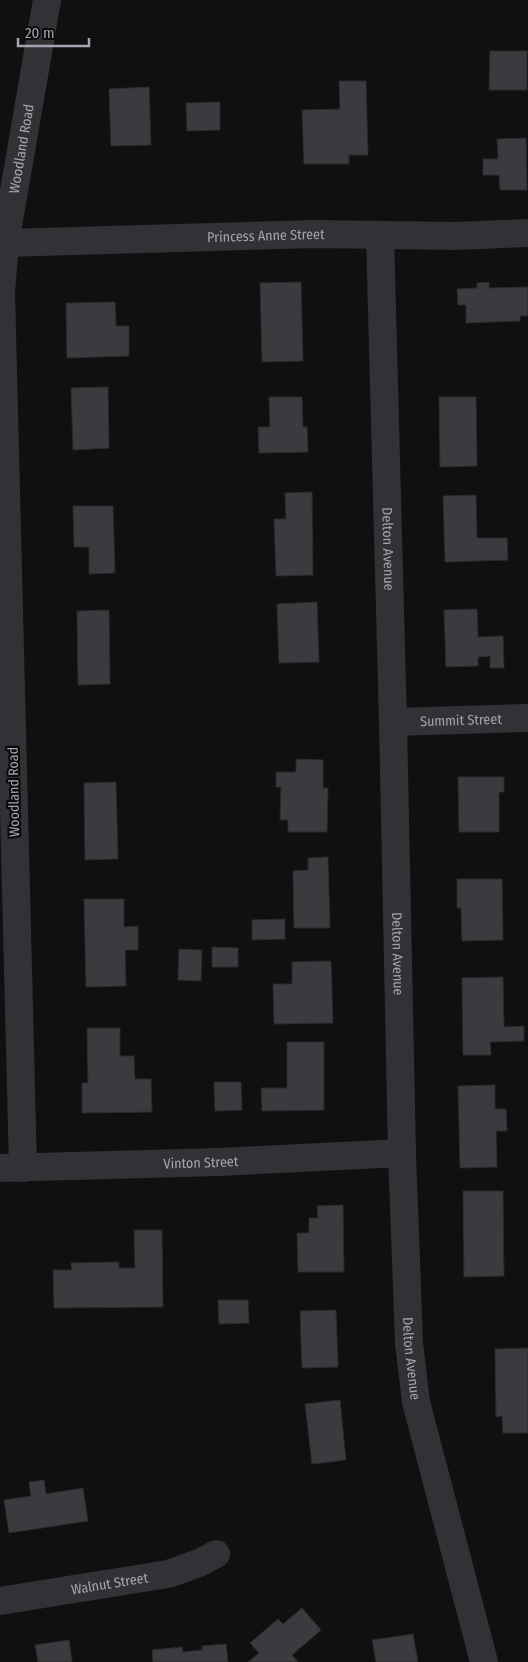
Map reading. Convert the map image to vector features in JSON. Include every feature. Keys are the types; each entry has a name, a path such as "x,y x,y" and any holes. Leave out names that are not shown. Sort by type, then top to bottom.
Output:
{"street":[{"name":"Woodland Road","path":"12,1168 1,292 6,243 48,0"},
{"name":"Princess Anne Street","path":"6,243 314,234 456,236 528,233"},
{"name":"Delton Avenue","path":"380,235 402,1153 409,1343 416,1402 484,1662"},
{"name":"Summit Street","path":"393,722 528,718"},
{"name":"Vinton Street","path":"12,1168 218,1162 402,1153"},
{"name":"Walnut Street","path":"0,1601 168,1574 199,1563 216,1554"}],"building":[{"path":"490,51 527,51 527,90 489,90"},
{"path":"339,81 366,81 368,155 349,155 349,164 304,164 302,110 340,109"},
{"path":"149,87 151,145 111,146 109,89"},
{"path":"220,102 220,130 187,131 186,103"},
{"path":"526,138 527,190 500,190 499,175 483,175 483,159 498,159 497,139"},
{"path":"301,282 303,361 262,362 260,283"},
{"path":"489,282 489,288 528,287 528,316 520,316 520,321 466,323 466,305 458,305 457,289 477,288 477,283"},
{"path":"115,302 116,326 129,326 129,356 67,358 66,303"},
{"path":"108,387 109,448 73,450 71,388"},
{"path":"269,397 302,397 303,427 307,427 308,452 259,453 258,427 270,427"},
{"path":"439,397 476,397 477,466 440,467"},
{"path":"312,492 313,575 276,576 274,519 286,519 285,493"},
{"path":"476,495 477,538 507,538 508,560 445,562 443,496"},
{"path":"73,506 113,506 115,573 89,574 89,547 74,547"},
{"path":"317,602 319,662 279,663 277,604"},
{"path":"477,609 478,637 503,636 504,668 490,668 490,656 478,657 478,666 446,667 444,610"},
{"path":"109,610 110,684 78,685 77,611"},
{"path":"296,759 323,760 323,788 328,788 327,832 288,832 288,820 280,820 281,787 276,787 276,772 296,772"},
{"path":"458,777 504,777 504,792 499,792 499,832 459,832"},
{"path":"116,782 118,859 85,860 84,783"},
{"path":"328,857 330,928 294,928 293,871 308,870 308,858"},
{"path":"457,879 502,879 503,940 462,941 461,908 457,908"},
{"path":"84,899 124,899 124,927 138,926 138,950 125,950 126,986 86,987"},
{"path":"285,919 285,939 252,940 252,920"},
{"path":"212,947 238,948 238,967 212,967"},
{"path":"179,949 202,950 201,981 178,980"},
{"path":"331,961 333,1023 274,1024 273,984 292,984 292,962"},
{"path":"503,977 504,1027 524,1026 524,1041 490,1042 491,1055 463,1055 462,978"},
{"path":"87,1028 120,1028 120,1056 134,1056 135,1079 151,1079 152,1112 82,1113 82,1083 88,1083"},
{"path":"287,1042 324,1042 324,1110 262,1111 261,1088 287,1088"},
{"path":"214,1082 241,1082 242,1110 215,1111"},
{"path":"495,1085 495,1109 506,1109 507,1131 496,1131 497,1167 460,1168 458,1086"},
{"path":"463,1191 503,1191 504,1276 464,1277"},
{"path":"343,1205 344,1272 298,1272 297,1233 309,1233 309,1218 318,1218 317,1206"},
{"path":"134,1230 162,1230 163,1307 54,1308 53,1270 72,1270 71,1263 119,1262 119,1268 135,1268"},
{"path":"218,1300 248,1300 249,1323 219,1324"},
{"path":"336,1310 338,1367 302,1368 300,1311"},
{"path":"528,1348 528,1433 503,1433 502,1416 496,1417 495,1349"},
{"path":"340,1400 346,1460 312,1464 305,1404"},
{"path":"44,1480 46,1494 83,1488 88,1521 9,1533 4,1500 31,1496 29,1482"},
{"path":"302,1608 321,1630 292,1655 298,1662 248,1662 259,1653 250,1643 278,1619 283,1624"},
{"path":"413,1634 418,1662 376,1662 372,1640"},
{"path":"69,1640 72,1662 38,1662 35,1645"},
{"path":"226,1644 228,1662 153,1662 152,1650 182,1647 183,1652 202,1650 202,1646"}]}
